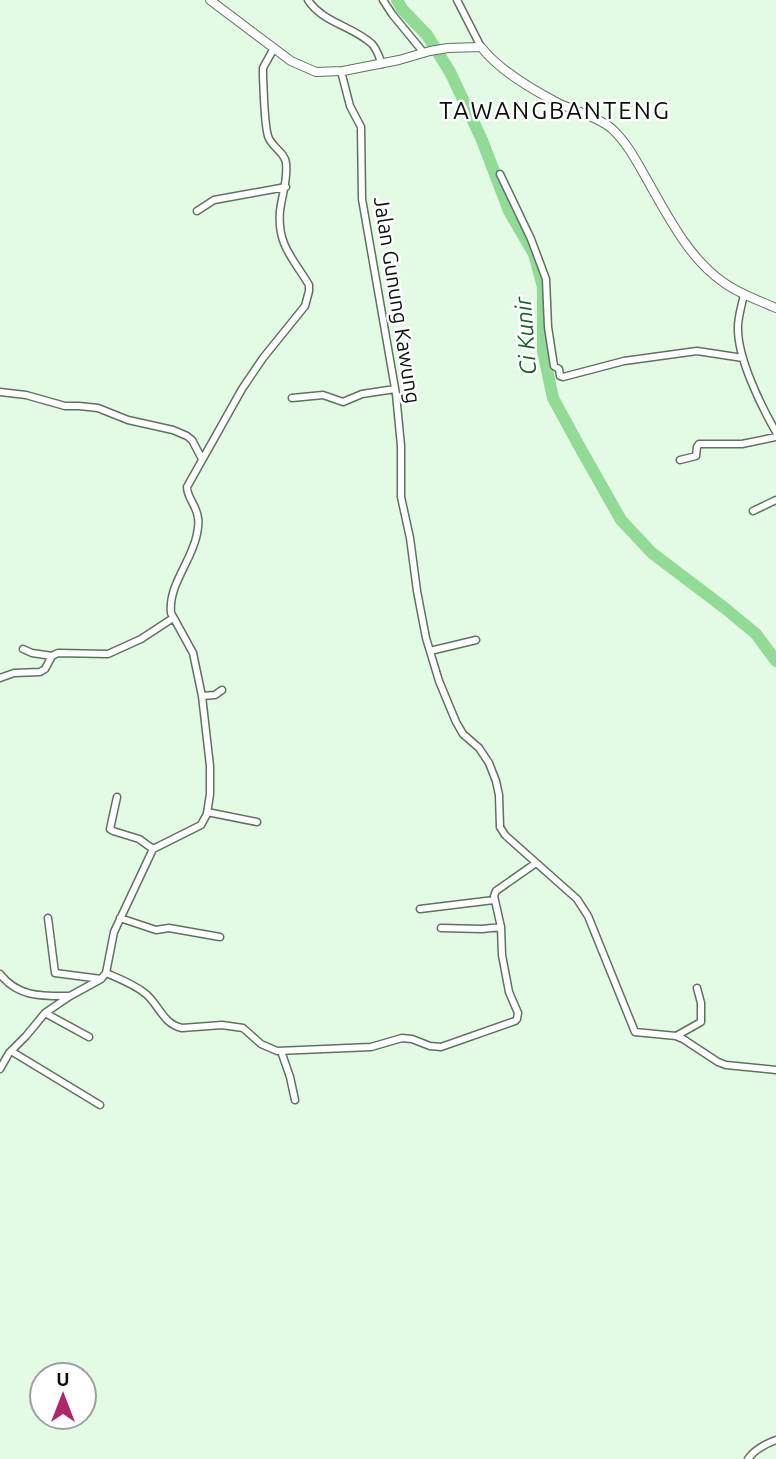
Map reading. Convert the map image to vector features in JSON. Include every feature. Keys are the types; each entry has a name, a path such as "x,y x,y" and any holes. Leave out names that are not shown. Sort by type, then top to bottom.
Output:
{"street":[{"path":"209,0 291,61 316,72 382,64 448,48 481,47"},
{"path":"308,0 316,9 370,43 382,64"},
{"path":"383,0 427,52"},
{"path":"457,0 481,47 499,66 557,102 602,122 619,136 666,213 695,256 711,273 744,294 776,308"},
{"path":"0,1069 11,1051 45,1013 103,976 120,918 153,849 201,825 207,812 210,766 202,696 193,653 171,613 174,590 193,551 198,525 198,517 187,494 187,487 242,389 305,306 309,291 309,285 285,248 280,213 286,187 286,163 268,137 262,68 274,48"},
{"name":"Jalan Gunung Kawung","path":"341,71 350,106 361,127 362,199 395,389 401,446 401,497 417,591 430,651 443,692 463,734 479,748 489,763 499,795 500,827 505,835 577,899 588,916 635,1032 676,1036"},
{"path":"500,174 544,270 551,351 554,366 559,369 560,376 635,359 697,351 743,358"},
{"path":"197,211 214,200 286,187"},
{"path":"680,460 695,456 697,447 701,444 742,444 776,434 764,412 743,358 738,330 744,294"},
{"path":"292,398 323,395 343,402 362,394 395,389"},
{"path":"0,392 26,395 65,406 98,408 128,420 173,430 192,440 202,458"},
{"path":"753,510 776,500"},
{"path":"23,649 52,656 60,653 106,655 141,639 173,618"},
{"path":"430,651 476,640"},
{"path":"0,678 15,673 40,672 46,669 52,656"},
{"path":"202,696 215,695 222,690"},
{"path":"117,797 110,829 139,839 153,849"},
{"path":"207,812 257,822"},
{"path":"48,918 55,973 123,980 148,995 170,1024 176,1027 222,1025 243,1028 254,1040 268,1048 281,1051 371,1047 402,1038 430,1046 441,1046 516,1021 518,1013 511,998 502,955 501,927 494,894 536,863"},
{"path":"419,909 494,900"},
{"path":"120,918 156,930 169,928 220,937"},
{"path":"441,928 501,927"},
{"path":"0,974 24,993 70,996"},
{"path":"676,1036 701,1022 701,1003 697,988"},
{"path":"45,1013 89,1037"},
{"path":"676,1036 726,1065 776,1070"},
{"path":"11,1051 100,1105"},
{"path":"281,1051 295,1100"},
{"path":"748,1459 758,1449 776,1440"}],"waterway":[{"name":"Ci Kunir","path":"397,0 427,35 450,72 482,140 509,211 534,254 543,287 543,351 553,398 621,520 652,553 756,634 776,661"}],"district":[{"name":"TAWANGBANTENG","path":"555,110"}]}
